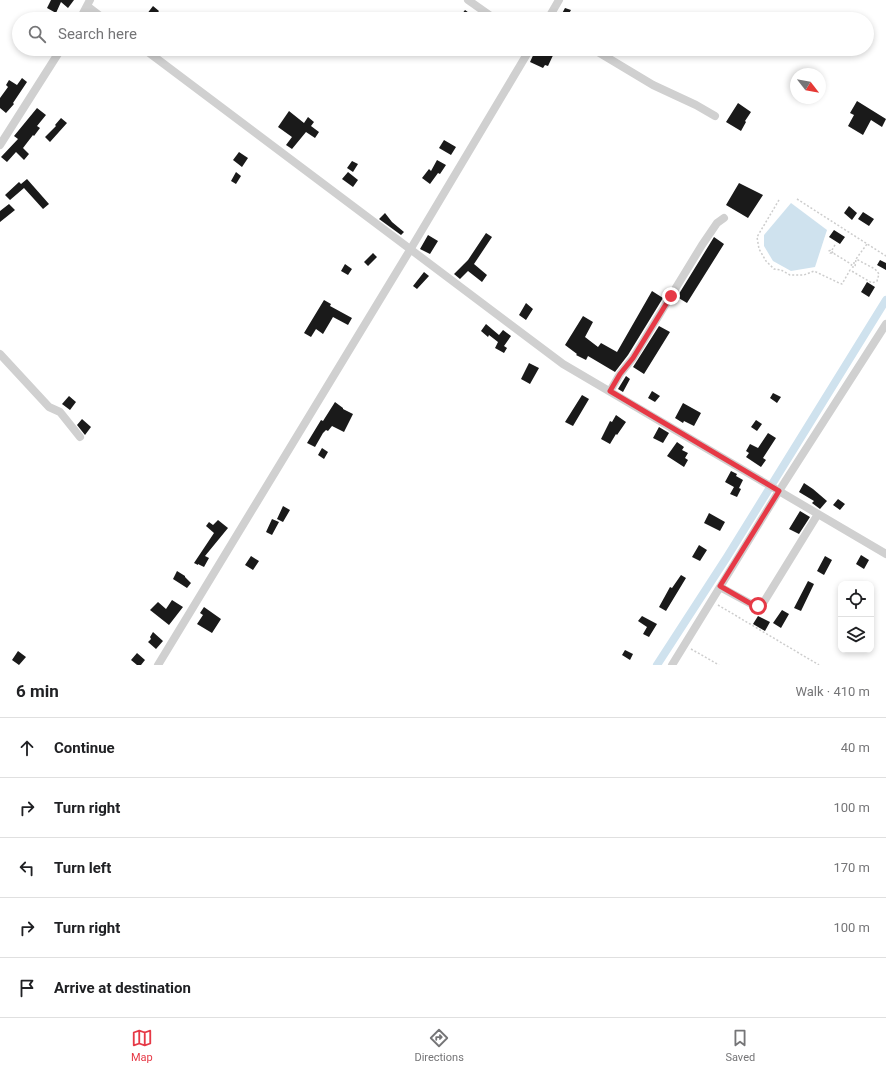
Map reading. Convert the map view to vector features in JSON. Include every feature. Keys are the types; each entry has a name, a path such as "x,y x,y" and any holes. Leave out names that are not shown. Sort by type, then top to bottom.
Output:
{"street":[{"path":"468,0 485,12"},
{"path":"552,12 559,0"},
{"path":"84,12 88,3 97,12"},
{"path":"0,145 57,56"},
{"path":"153,56 563,364 886,554"},
{"path":"158,665 526,56"},
{"path":"604,56 653,85 696,105 715,116"},
{"path":"610,391 620,374 633,358 702,245 717,223 724,218"},
{"path":"672,665 779,491 886,324"},
{"path":"0,354 49,407 60,412 80,437"},
{"path":"720,586 753,605 762,605 818,514"}],"path":[{"path":"797,199 886,256"},
{"path":"779,200 758,237 759,248 766,261 774,269 781,270 790,275 804,275 814,271 839,284 842,284 850,270 851,264"},
{"path":"836,243 832,252 851,264"},
{"path":"851,267 856,267 856,259 867,244"},
{"path":"850,270 872,283 877,280 879,274 875,269 856,259"},
{"path":"851,264 852,262 855,262"},
{"path":"711,601 819,665"},
{"path":"684,645 719,665"}],"water":[{"path":"791,203 827,230 815,267 791,271 773,261 764,246 764,235"}],"building":[{"path":"51,0 74,0 68,8 61,2 56,12 47,8"},
{"path":"153,6 159,11 158,12 148,12"},
{"path":"565,8 571,10 570,12 563,12"},
{"path":"533,56 553,56 548,66 545,65 543,68 530,62"},
{"path":"22,78 27,82 13,103 14,104 6,113 0,108 0,98 8,87 6,85 9,80 17,85"},
{"path":"857,101 886,119 882,127 871,120 863,135 848,126 854,115 850,113"},
{"path":"738,103 751,112 741,131 726,122"},
{"path":"37,108 46,115 37,126 40,128 23,148 29,154 24,160 16,152 7,162 1,157 18,139 14,136"},
{"path":"289,111 304,123 308,117 314,122 311,126 319,132 315,138 306,132 292,149 286,145 292,137 278,127"},
{"path":"61,118 67,123 50,142 45,137 56,126 55,125"},
{"path":"444,140 456,147 451,155 439,148"},
{"path":"239,152 248,158 242,167 233,160"},
{"path":"437,160 446,165 440,174 438,173 430,184 422,178 429,169 431,171"},
{"path":"352,161 358,164 353,172 347,168"},
{"path":"236,172 241,176 236,184 231,181"},
{"path":"348,172 358,180 353,187 342,179"},
{"path":"27,179 49,204 43,209 24,188 10,200 5,195 19,182 21,184"},
{"path":"739,183 763,195 748,218 726,205"},
{"path":"9,204 15,210 0,222 0,211"},
{"path":"849,206 857,213 852,220 844,213"},
{"path":"863,212 874,219 869,226 858,219"},
{"path":"385,213 392,222 404,232 401,235 379,219"},
{"path":"834,230 845,237 840,244 829,237"},
{"path":"486,233 492,237 474,264 487,275 482,282 468,271 460,279 454,274 468,260"},
{"path":"428,235 438,241 430,254 420,249"},
{"path":"714,237 724,244 687,303 677,297"},
{"path":"373,253 377,257 368,266 364,262"},
{"path":"880,260 886,263 886,270 877,265"},
{"path":"345,264 352,269 348,275 341,271"},
{"path":"424,272 429,276 417,289 413,286"},
{"path":"867,282 875,287 869,297 861,292"},
{"path":"652,291 663,298 628,355 615,372 588,356 586,360 576,355 577,354 565,345 583,316 593,322 585,337 598,347 601,343 617,352"},
{"path":"324,300 331,304 330,306 352,318 348,325 333,317 323,334 316,329 311,337 304,333"},
{"path":"526,303 533,309 526,320 519,315"},
{"path":"486,324 499,335 503,330 511,336 504,346 507,348 504,353 495,348 498,342 489,335 488,337 481,331"},
{"path":"659,326 670,332 644,374 633,367"},
{"path":"529,363 539,368 530,384 521,379"},
{"path":"626,376 630,379 623,392 618,389"},
{"path":"652,391 660,396 655,402 648,398"},
{"path":"773,393 781,397 777,403 770,398"},
{"path":"582,395 589,399 573,426 565,422"},
{"path":"69,396 76,402 70,410 62,404"},
{"path":"335,402 343,409 353,414 344,432 332,426 328,431 326,430 323,433 315,447 307,443 321,420 323,421"},
{"path":"683,403 701,413 694,426 684,421 683,423 675,418"},
{"path":"616,415 626,422 610,444 601,439 610,421 612,422"},
{"path":"82,419 91,427 85,435 77,425"},
{"path":"756,420 762,424 757,431 751,427"},
{"path":"659,427 669,433 663,443 653,438"},
{"path":"768,433 776,438 763,458 766,460 761,467 746,457 749,453 746,451 750,444 758,448"},
{"path":"677,442 684,447 682,450 688,453 685,458 688,460 684,467 667,456"},
{"path":"322,448 328,452 324,459 318,455"},
{"path":"731,471 743,480 737,497 730,494 734,487 725,482"},
{"path":"804,483 827,501 820,509 812,503 814,501 799,492"},
{"path":"838,499 845,504 840,510 833,505"},
{"path":"283,506 290,510 283,522 277,519"},
{"path":"800,511 810,517 799,534 789,529"},
{"path":"709,513 725,522 720,531 704,523"},
{"path":"272,519 279,522 272,535 266,532"},
{"path":"218,520 228,528 205,556 209,558 204,567 194,563 214,533 206,526 209,522 213,525"},
{"path":"699,545 707,550 700,561 692,557"},
{"path":"861,555 869,560 864,569 856,564"},
{"path":"251,556 259,561 253,570 245,565"},
{"path":"825,556 832,560 824,575 817,571"},
{"path":"177,571 185,576 191,583 187,588 173,579"},
{"path":"681,575 686,578 666,611 659,607 670,587 672,588"},
{"path":"808,581 814,584 801,611 794,608"},
{"path":"172,600 183,607 169,625 150,610 158,602 166,609"},
{"path":"204,607 221,619 212,633 197,624 203,615 200,613"},
{"path":"782,610 789,614 781,628 773,623"},
{"path":"642,616 657,624 649,637 643,634 647,627 638,621"},
{"path":"758,616 770,622 765,631 753,624"},
{"path":"153,632 163,641 156,649 148,642 151,639 150,637"},
{"path":"625,650 633,654 630,660 622,655"},
{"path":"18,651 26,657 19,665 12,660"},
{"path":"137,653 145,660 141,665 137,665 131,660"}],"waterway":[{"path":"657,665 727,557 886,300"}],"route":[{"path":"671,296 633,358 620,374 610,391 779,491 720,586 753,605 758,606"}]}
